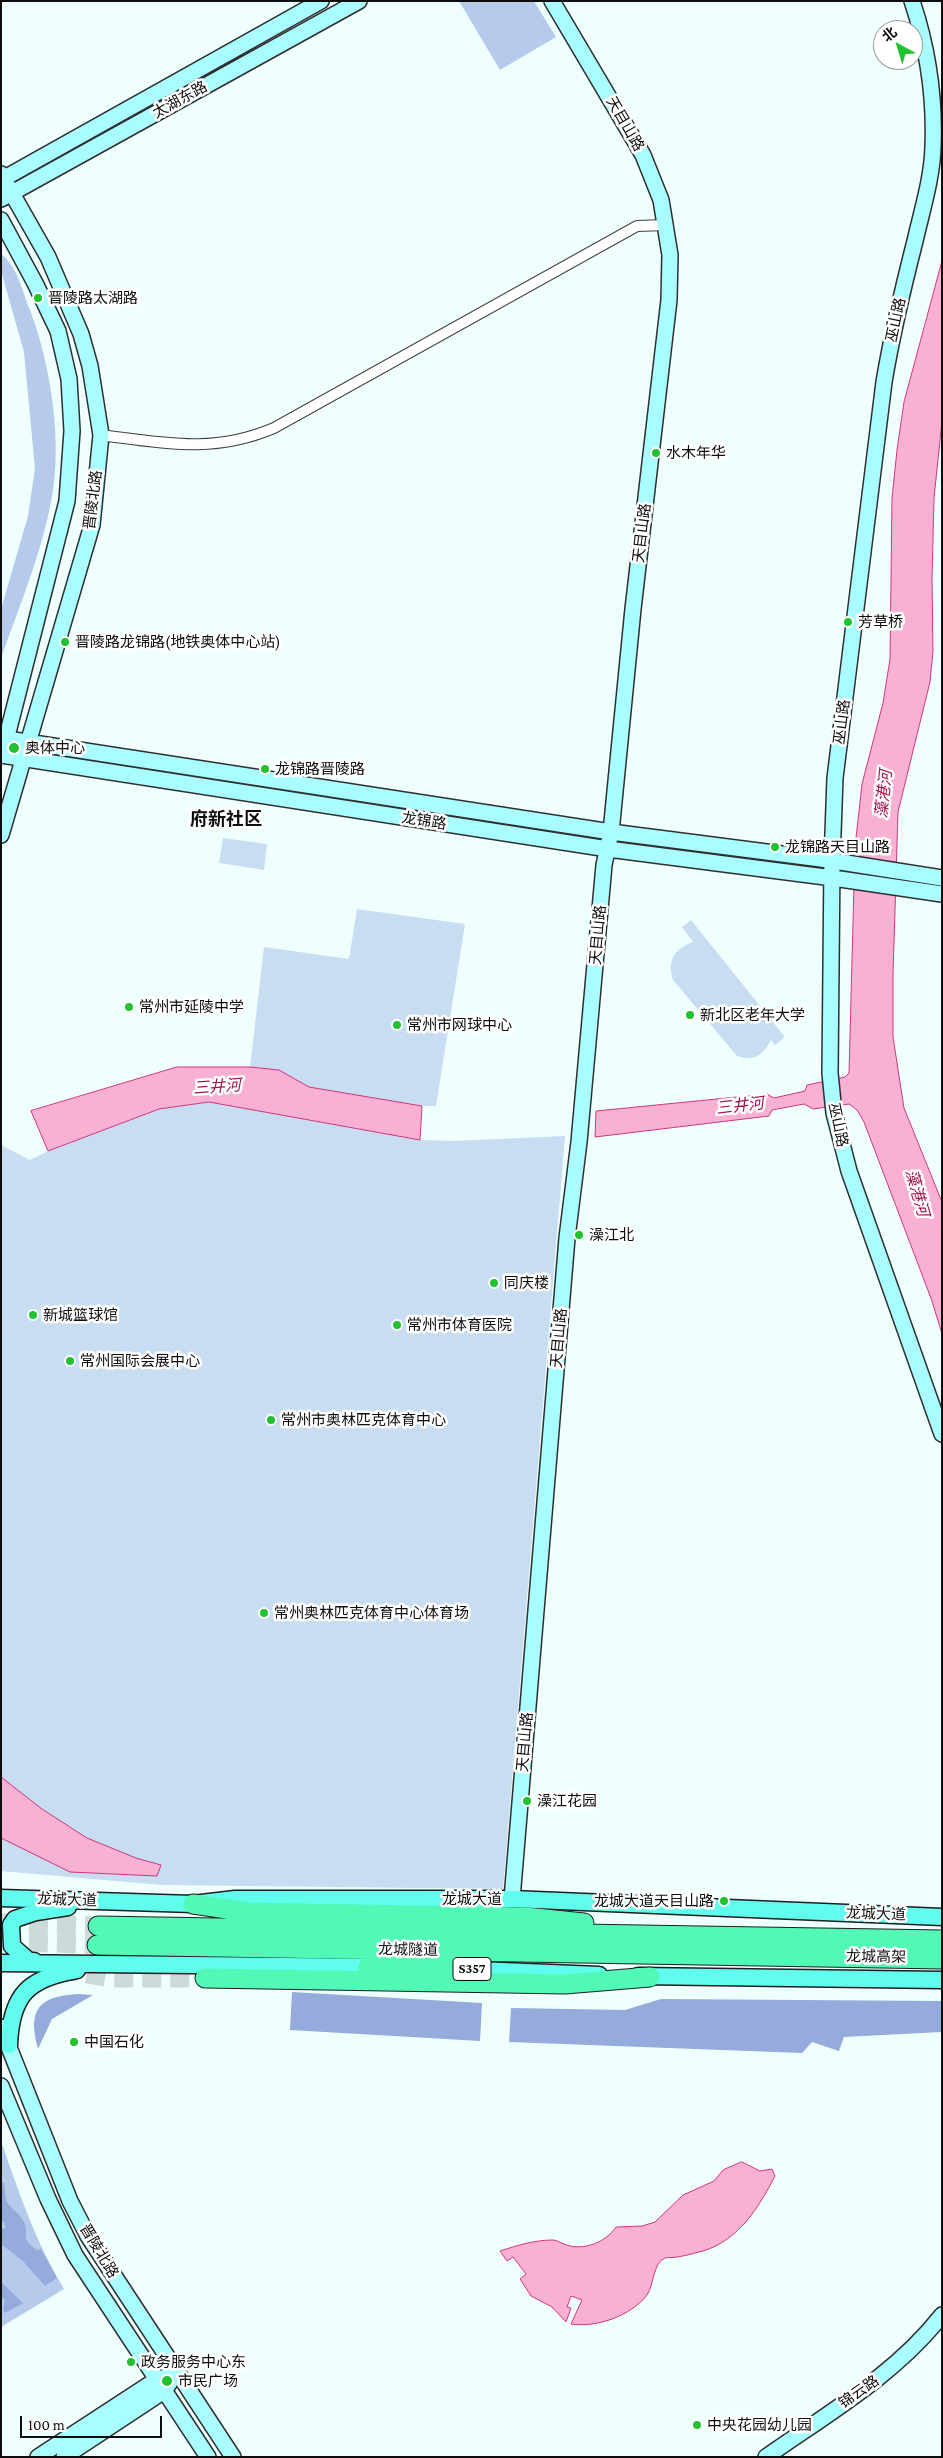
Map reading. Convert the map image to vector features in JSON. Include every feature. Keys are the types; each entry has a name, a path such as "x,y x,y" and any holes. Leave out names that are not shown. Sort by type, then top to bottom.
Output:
{"highway":[{"path":"193,1904 248,1912 525,1917 664,1930 810,1947"},
{"name":"龙城隧道","path":"98,1926 810,1947"},
{"name":"龙城高架","path":"810,1947 942,1940"},
{"name":"龙城隧道","path":"96,1945 810,1947"},
{"path":"368,1967 487,1961 724,1966 810,1947"},
{"name":"龙城高架","path":"810,1947 942,1959"},
{"path":"206,1978 564,1984 650,1977"}],"main road":[{"name":"太湖东路","path":"2,177 321,1"},
{"name":"太湖东路","path":"6,196 359,1"},
{"name":"天目山路","path":"512,1898 567,1238 580,1132 604,864 611,832 633,609 669,300 670,255 661,200 643,155 552,1"},
{"name":"巫山路","path":"912,1 928,58 937,121 929,180 893,330 884,382 835,778 832,861 840,879 830,1073 834,1113 848,1171 942,1434"},
{"name":"晋陵北路","path":"1,835 30,743 92,525 101,435 90,366 81,334 48,257 6,196 2,177"},
{"name":"晋陵北路","path":"1,220 58,331 69,379 72,431 67,501 4,738 1,756"},
{"name":"龙锦路","path":"4,738 611,832 848,863 942,878"},
{"name":"龙锦路","path":"1,756 608,849 942,894"},
{"name":"龙城大道","path":"1,1898 193,1904 235,1899 512,1898 942,1917"},
{"path":"42,1962 29,1961 12,1946 11,1925 15,1919 36,1912 110,1901"},
{"name":"S357","path":"1,1963 42,1962 485,1969 650,1977 942,1980"},
{"path":"9,2045 10,2020 18,1999 35,1983 57,1973 116,1963"},
{"name":"晋陵北路","path":"1,2027 70,2201 88,2236 176,2373 233,2457"},
{"name":"晋陵北路","path":"1,2086 48,2200 75,2255 208,2457"},
{"name":"锦云路","path":"766,2457 885,2373 914,2347 942,2315"},
{"path":"64,2457 176,2373"},
{"path":"38,2457 160,2385"}],"street":[{"path":"101,435 177,445 228,443 252,438 274,428 637,226 666,225"}],"shaded area":[{"path":"459,1 534,1 556,37 500,70"},
{"path":"1,254 16,272 44,355 53,405 56,455 51,502 42,542 1,658 1,609 28,516 35,468 24,352 1,271"},
{"path":"223,838 267,844 264,870 219,863"},
{"name":"常州市奥林匹克体育中心","path":"357,909 465,924 436,1106 422,1106 420,1140 451,1141 565,1136 503,1889 162,1885 1,1871 1,1145 30,1160 48,1151 159,1109 209,1102 250,1067 264,947 349,959"},
{"path":"691,920 785,1037 775,1045 771,1040 765,1050 753,1058 737,1056 673,980 671,967 674,956 681,948 693,942 682,927"},
{"path":"292,1992 482,2003 480,2041 290,2030"},
{"path":"79,1994 93,1995 52,2019 38,2049 34,2024 39,2007 54,1998"},
{"path":"661,1999 942,2001 942,2032 844,2037 839,2051 812,2042 802,2053 509,2042 511,2008 625,2010"},
{"path":"1,2141 21,2199 45,2254 64,2289 1,2327"},
{"path":"1,2182 4,2183 7,2202 23,2220 26,2229 26,2239 37,2250 41,2249 57,2278 45,2286 23,2261 1,2244 1,2230 6,2227 1,2218"},
{"path":"1,2282 23,2303 5,2313 3,2310 5,2301 1,2295"}],"water":[{"path":"942,261 942,421 934,498 933,651 930,682 898,812 893,1037 904,1108 942,1202 942,1334 932,1301 864,1122 857,1110 849,1104 813,1109 804,1104 772,1110 769,1116 595,1137 596,1111 767,1094 774,1098 805,1091 807,1085 845,1077 849,1073 855,847 862,784 883,703 890,659 892,498 897,450 904,402"},
{"name":"三井河","path":"177,1067 250,1067 279,1070 309,1087 422,1106 420,1140 209,1102 159,1109 48,1151 31,1111"},
{"path":"1,1777 42,1809 87,1838 136,1858 161,1865 157,1876 70,1872 1,1838"},
{"path":"742,2162 760,2171 772,2169 775,2176 755,2210 746,2221 737,2231 716,2246 680,2257 666,2258 661,2261 658,2264 647,2295 632,2309 612,2319 591,2324 571,2324 582,2300 571,2296 567,2307 571,2308 566,2322 552,2307 531,2296 520,2279 526,2274 513,2257 507,2261 500,2251 526,2243 546,2240 556,2240 571,2246 586,2246 600,2241 616,2227 642,2226 655,2222 683,2195 714,2181 723,2170"}],"tunnel":[{"path":"1,1923 98,1926"},
{"path":"1,1941 97,1945"},
{"path":"59,1969 110,1978 205,1978"}],"place":[{"name":"晋陵路太湖路","path":"38,298"},
{"name":"水木年华","path":"656,453"},
{"name":"芳草桥","path":"848,622"},
{"name":"晋陵路龙锦路(地铁奥体中心站)","path":"65,642"},
{"name":"奥体中心","path":"14,748"},
{"name":"龙锦路晋陵路","path":"265,769"},
{"name":"龙锦路天目山路","path":"775,847"},
{"name":"常州市延陵中学","path":"129,1007"},
{"name":"新北区老年大学","path":"690,1015"},
{"name":"常州市网球中心","path":"397,1025"},
{"name":"澡江北","path":"579,1235"},
{"name":"同庆楼","path":"494,1283"},
{"name":"新城篮球馆","path":"33,1315"},
{"name":"常州市体育医院","path":"397,1325"},
{"name":"常州国际会展中心","path":"70,1361"},
{"name":"常州市奥林匹克体育中心","path":"271,1420"},
{"name":"常州奥林匹克体育中心体育场","path":"264,1613"},
{"name":"澡江花园","path":"527,1801"},
{"name":"龙城大道天目山路","path":"724,1901"},
{"name":"中国石化","path":"74,2042"},
{"name":"政务服务中心东","path":"131,2362"},
{"name":"市民广场","path":"167,2381"},
{"name":"中央花园幼儿园","path":"697,2425"}],"district":[{"name":"府新社区","path":"226,819"}],"water label":[{"name":"藻港河","path":"884,794"},
{"name":"藻港河","path":"917,1193"}]}
